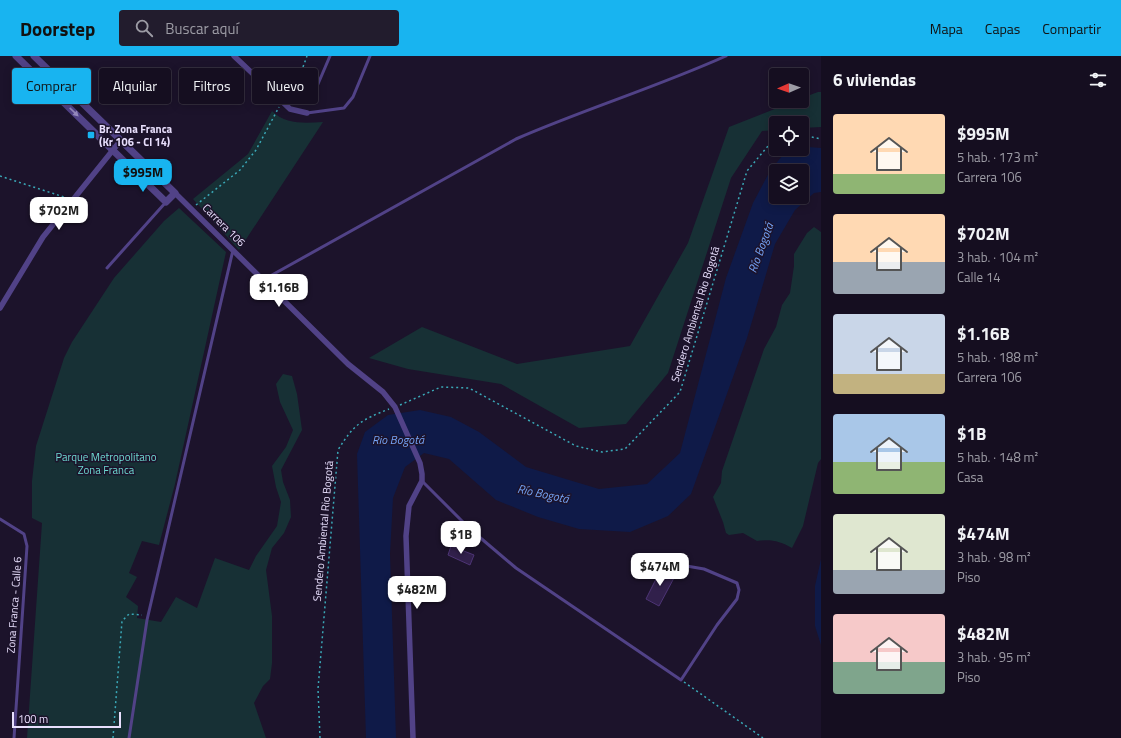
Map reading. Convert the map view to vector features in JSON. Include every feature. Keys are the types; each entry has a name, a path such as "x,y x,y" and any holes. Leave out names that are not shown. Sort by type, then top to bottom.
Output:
{"street":[{"path":"16,56 166,202 175,193"},
{"name":"Carrera 106","path":"34,56 191,208 348,364 383,392 396,409 420,463 422,481"},
{"path":"234,56 252,73"},
{"path":"285,104 290,108 306,113"},
{"path":"0,308 43,237 121,140"},
{"path":"413,738 406,536 409,506 422,481"}],"lane":[{"path":"318,85 330,56"},
{"path":"306,113 344,108 353,96 370,56"},
{"path":"263,280 516,139 559,120 694,70 726,56"},
{"path":"107,268 166,202"},
{"path":"129,738 147,620 233,250"},
{"path":"422,481 470,529 516,568 681,680 717,625 732,607 737,599 739,590 737,583 704,569 675,564"},
{"name":"Zona Franca - Calle 6","path":"0,519 24,534 27,546 14,738"}],"path":[{"path":"303,68 307,56"},
{"path":"191,208 240,170 256,150 281,104"},
{"path":"809,136 821,139"},
{"name":"Sendero Ambiental Rio Bogotá","path":"320,738 318,689 338,450 347,435 364,419 396,409 441,387 469,388 576,446 602,452 625,449 680,392 747,171 769,145"},
{"path":"0,176 72,200"},
{"path":"113,738 122,621 129,614 144,615"},
{"path":"681,680 763,738"}],"green space":[{"path":"821,92 821,127 809,128 809,116 769,116 769,130 762,131 731,178 668,373 626,424 579,428 501,384 408,369 369,358 422,327 517,364 630,346 688,243 729,127 777,108 809,108 809,95"},
{"path":"272,111 277,116 290,121 303,123 323,122 239,250 193,199 248,154"},
{"name":"Parque Metropolitano Zona Franca","path":"179,208 226,252 175,484 159,545 142,541 129,573 137,577 126,597 138,606 137,618 161,622 176,597 197,608 215,558 249,570 256,556 277,526 281,502 276,487 272,466 286,447 293,430 280,402 276,384 283,374 292,376 297,394 302,430 281,470 283,482 290,500 291,517 284,533 272,548 266,570 272,616 272,663 270,679 263,686 254,703 266,738 27,738 42,523 32,518 32,481 36,446 64,358 72,342 114,278 164,221"},
{"path":"814,227 821,232 821,459 818,463 803,526 792,548 775,541 757,541 743,533 729,535 726,533 713,497 721,483 722,471 764,349 776,327 782,305 790,293 794,266 794,254 807,233"}],"water":[{"name":"Rio Bogotá","path":"809,147 821,148 821,192 814,193 809,197 809,164 776,164 782,156 809,156"},
{"name":"Rio Bogotá","path":"769,173 769,204 802,204 795,210 775,244 747,338 691,494 668,516 630,532 579,529 538,517 496,500 449,459 424,453 405,467 393,498 390,554 396,738 366,738 357,454 365,432 388,415 420,410 451,417 479,432 526,467 599,489 647,484 680,453 726,278 753,203"},
{"path":"821,559 821,645 815,626 815,586"}],"building":[{"path":"447,530 455,533 449,545 442,542"},
{"path":"451,546 474,555 470,565 448,555"},
{"path":"661,569 675,576 659,606 646,599"}],"place":[{"name":"Br. Zona Franca (Kr 106 - Cl 14)","path":"91,135"}],"water label":[{"name":"Río Bogotá","path":"761,248"},
{"name":"Río Bogotá","path":"543,494"}]}
